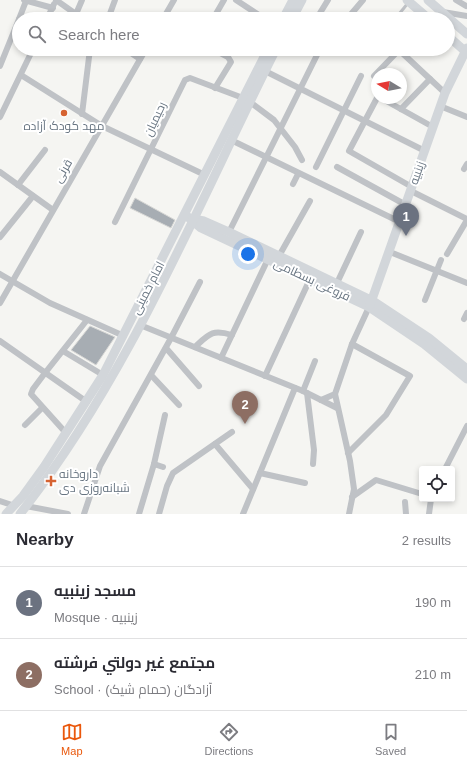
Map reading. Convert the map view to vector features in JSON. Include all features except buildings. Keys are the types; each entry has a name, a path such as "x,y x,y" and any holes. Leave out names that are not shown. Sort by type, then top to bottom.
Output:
{"main road":[{"path":"287,12 293,0"},
{"path":"296,12 302,0"},
{"path":"428,0 443,12"},
{"path":"408,1 421,12"},
{"path":"455,24 467,35"},
{"name":"زینبیه","path":"371,304 440,106 465,50 467,35"},
{"path":"455,42 465,50"},
{"name":"امام خمینی","path":"6,514 15,506 66,433 103,375 231,140 265,56"},
{"name":"امام خمینی","path":"20,514 95,406 140,325 189,217 205,175 272,56"},
{"name":"فروغی بسطامی","path":"189,217 204,221 229,232 337,283 429,338 467,369"},
{"name":"فروغی بسطامی","path":"189,217 201,228 310,279 371,304 467,379"}],"street":[{"path":"21,12 25,0 53,8"},
{"path":"51,12 56,0 73,12"},
{"path":"77,12 82,0"},
{"path":"111,12 115,0"},
{"path":"167,12 174,0"},
{"path":"217,12 224,0"},
{"path":"236,0 254,12"},
{"path":"321,12 328,0"},
{"path":"353,12 363,0"},
{"path":"456,0 466,6"},
{"path":"455,14 467,16"},
{"path":"0,66 12,36"},
{"path":"0,117 30,56"},
{"path":"82,114 89,56"},
{"path":"136,56 140,59"},
{"name":"قرنی","path":"0,303 142,56"},
{"path":"215,88 231,62 226,56"},
{"path":"229,232 265,156 316,56"},
{"path":"382,68 393,56"},
{"path":"407,56 445,93"},
{"path":"265,71 300,87 425,151"},
{"path":"21,75 102,126 205,175"},
{"path":"316,166 361,76"},
{"name":"رحیمیان","path":"115,222 186,80 190,78 247,100 274,120 295,147 302,160"},
{"path":"401,109 430,79"},
{"path":"0,102 6,106"},
{"path":"374,104 364,120 349,152 467,220 447,254"},
{"path":"391,104 433,127"},
{"path":"440,106 467,117"},
{"path":"231,140 298,174 400,222"},
{"path":"18,185 45,150"},
{"path":"337,167 406,205"},
{"path":"0,172 53,210"},
{"path":"293,184 298,174"},
{"path":"0,237 33,196"},
{"path":"279,256 310,201"},
{"path":"337,283 361,232"},
{"path":"390,252 467,283"},
{"path":"221,358 268,259"},
{"path":"425,300 441,260"},
{"path":"0,274 50,303 124,336"},
{"path":"265,376 310,279"},
{"path":"84,514 100,466 166,348 200,282"},
{"path":"349,514 354,489 335,394 352,344 371,304"},
{"path":"464,319 467,313"},
{"path":"66,433 31,394 45,373 87,320"},
{"path":"140,325 296,388 337,408"},
{"path":"195,348 214,332 218,331 232,335"},
{"path":"0,341 87,402"},
{"path":"348,453 386,415 410,376 352,344"},
{"path":"166,348 199,386"},
{"path":"63,350 103,375"},
{"path":"313,464 314,450 305,392 315,362"},
{"path":"151,375 179,405"},
{"path":"243,514 296,388"},
{"path":"321,400 335,394"},
{"path":"25,425 42,408"},
{"path":"139,514 154,464 165,415"},
{"path":"447,466 467,426"},
{"path":"159,514 167,486 173,473 232,432"},
{"path":"215,444 253,488"},
{"path":"154,464 163,467"},
{"path":"260,473 305,483"},
{"path":"352,497 376,480 419,493"},
{"path":"0,501 15,506"},
{"path":"405,502 406,514"},
{"path":"429,514 431,502"},
{"path":"26,506 68,514"}],"lane":[{"path":"400,12 408,1"}],"place":[{"name":"مهد کودک آزاده","path":"64,113"},
{"name":"مسجد زینبیه","path":"406,236"},
{"name":"مجتمع غير دولتي فرشته","path":"245,424"},
{"name":"داروخانه شبانه‌روزی دی","path":"51,481"}]}
